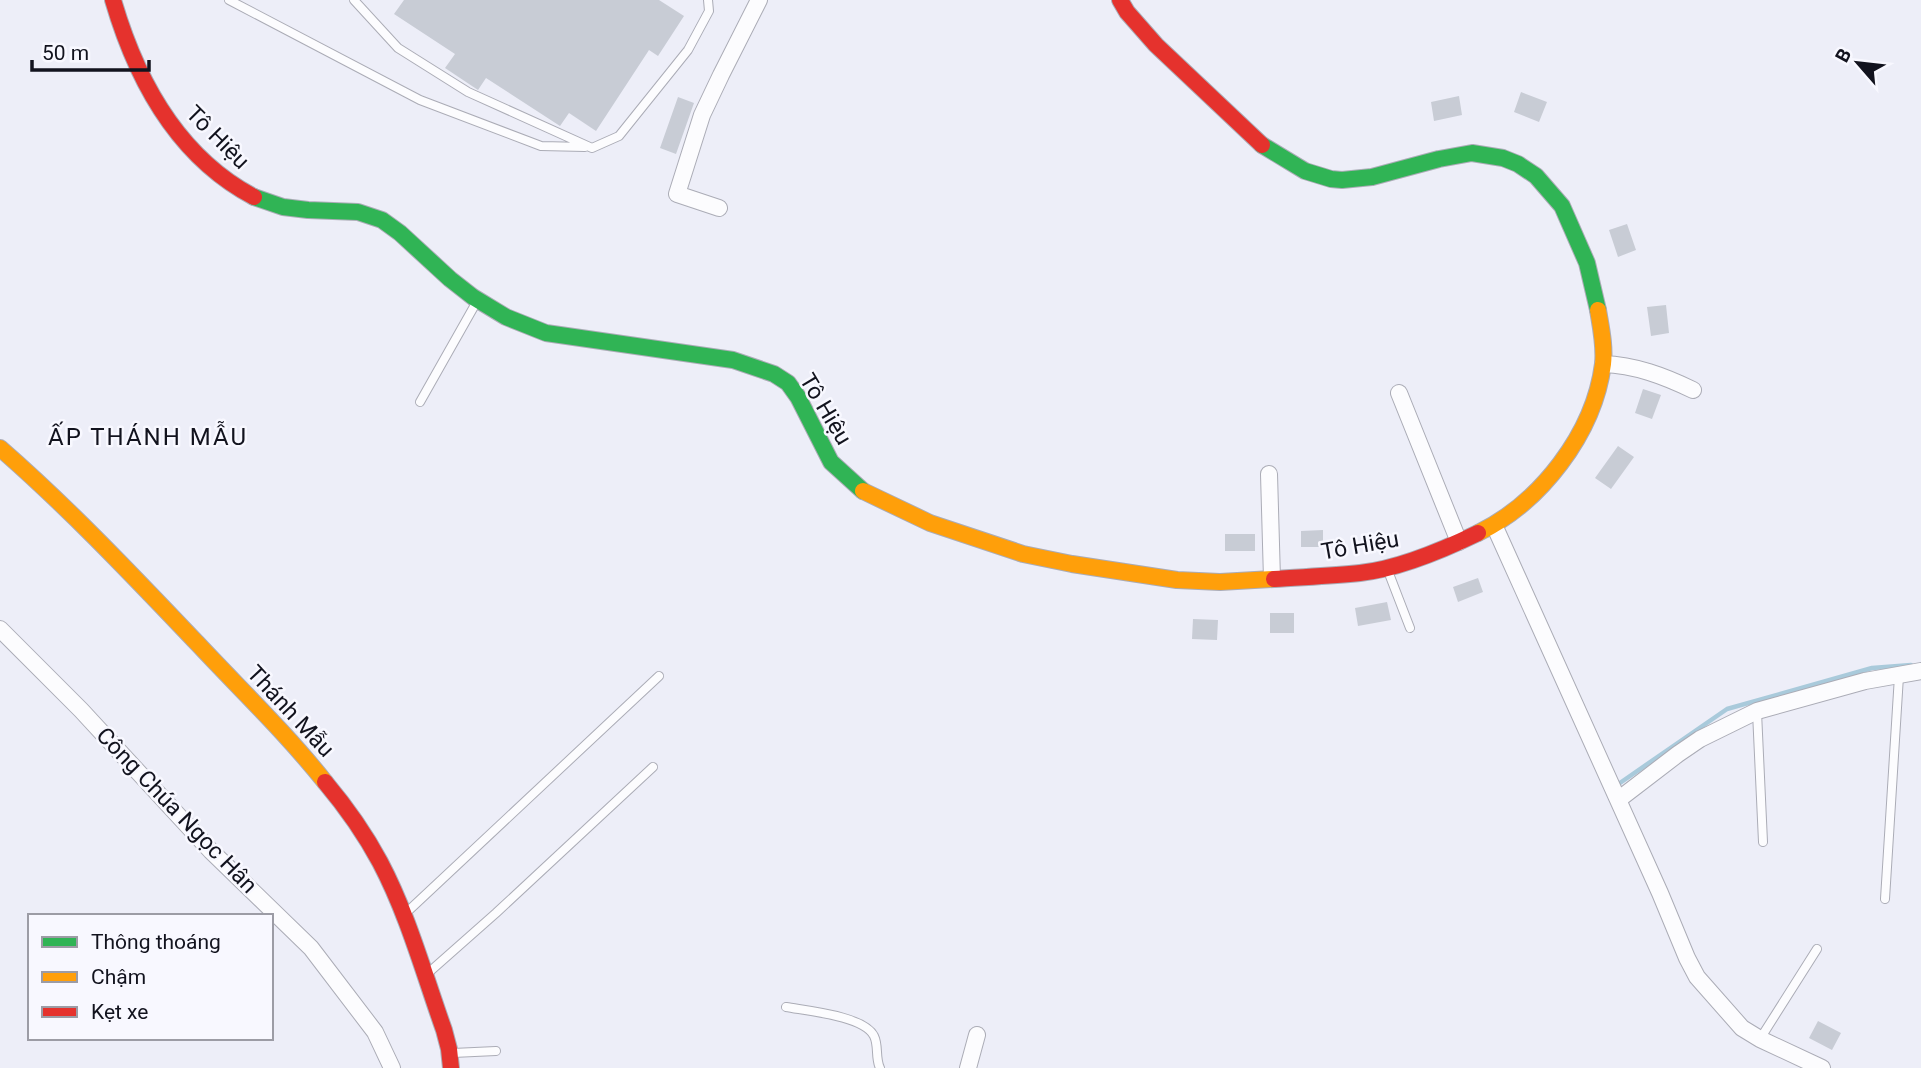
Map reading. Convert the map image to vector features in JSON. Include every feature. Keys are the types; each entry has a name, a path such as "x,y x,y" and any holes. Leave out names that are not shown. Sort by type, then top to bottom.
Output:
{"street":[{"name":"Tô Hiệu","path":"113,0 129,51 158,107 212,171 243,192 270,204 290,209 354,211 377,218 397,230 449,278 497,313 546,333 733,360 774,374 788,383 798,397 827,454 849,481 859,489 908,513 971,538 1023,555 1177,580 1220,582 1361,573 1387,568 1459,542 1494,525 1536,493 1566,456 1583,426 1595,397 1603,364 1603,335 1587,263 1562,206 1546,185 1518,164 1503,158 1472,153 1372,177 1331,179 1305,171 1262,145 1236,121 1156,45 1120,0"},
{"path":"719,208 677,194 702,116 759,0"},
{"path":"1603,364 1635,367 1693,390"},
{"path":"1399,393 1459,542"},
{"name":"Thánh Mẫu","path":"0,448 116,559 299,751 356,822 372,848 404,915 451,1060"},
{"path":"1269,474 1272,579"},
{"path":"1494,525 1697,977 1742,1028 1760,1040 1822,1068"},
{"name":"Công Chúa Ngọc Hân","path":"0,629 81,710 211,851 311,948 375,1032 392,1068"},
{"path":"1618,800 1700,738 1757,711 1865,681 1921,671"},
{"path":"968,1068 977,1035"}],"lane":[{"path":"229,0 420,100 541,146 592,148 619,136 688,50 709,11 708,0"},
{"path":"354,0 398,48 468,92 592,148"},
{"path":"420,402 478,300"},
{"path":"1387,568 1410,628"},
{"path":"404,915 659,676"},
{"path":"1885,899 1899,676"},
{"path":"1757,711 1763,842"},
{"path":"425,975 653,767"},
{"path":"1760,1040 1817,949"},
{"path":"786,1007 854,1021 868,1028 876,1039 880,1068"},
{"path":"451,1060 496,1051"}],"building":[{"path":"404,0 659,0 684,16 658,56 649,50 596,131 569,113 560,126 486,78 478,90 445,68 455,54 394,14"},
{"path":"1521,92 1547,102 1539,122 1514,112"},
{"path":"1459,96 1462,115 1434,121 1431,102"},
{"path":"678,97 694,103 676,154 660,148"},
{"path":"1627,224 1636,250 1618,257 1609,230"},
{"path":"1666,305 1669,333 1651,336 1647,307"},
{"path":"1643,389 1661,395 1652,419 1635,413"},
{"path":"1618,446 1634,457 1611,489 1595,478"},
{"path":"1323,530 1323,547 1301,547 1301,531"},
{"path":"1225,534 1255,534 1255,551 1225,551"},
{"path":"1478,578 1483,592 1458,602 1453,587"},
{"path":"1387,602 1391,620 1358,626 1355,608"},
{"path":"1270,613 1294,613 1294,633 1270,633"},
{"path":"1193,619 1218,620 1217,640 1192,639"},
{"path":"1818,1021 1841,1033 1832,1050 1809,1038"}],"waterway":[{"path":"1617,785 1727,709 1872,668 1911,665"}],"traffic: fast":[{"path":"1262,145 1305,171 1342,180 1372,177 1472,153 1503,158 1518,164 1536,176 1562,206 1587,263 1598,310"},
{"path":"254,197 283,207 358,212 382,220 473,297 506,317 546,333 733,360 774,374 788,383 798,397 831,462 863,491"}],"traffic: slow":[{"path":"1478,533 1522,504 1560,464 1576,440 1598,390 1603,364 1598,310"},
{"path":"0,448 126,569 279,729 325,782"},
{"path":"863,491 930,523 1023,554 1177,580 1220,582 1274,579"}],"traffic: jam":[{"path":"113,0 134,58 164,113 182,138 203,160 254,197"},
{"path":"1120,0 1156,45 1262,145"},
{"path":"1274,579 1374,571 1420,558 1478,533"},
{"path":"325,782 362,831 390,882 444,1030 451,1068"}],"district":[{"name":"ẤP THÁNH MẪU","path":"148,437"}]}
